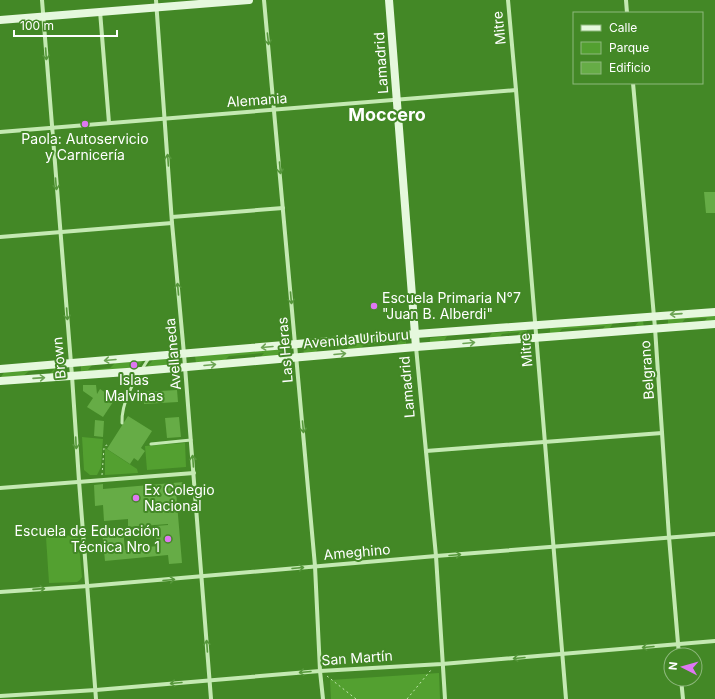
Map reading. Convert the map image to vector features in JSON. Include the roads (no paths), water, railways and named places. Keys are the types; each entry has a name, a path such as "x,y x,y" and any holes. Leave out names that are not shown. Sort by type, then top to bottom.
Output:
{"main road":[{"path":"0,20 100,11 156,4 249,0"},
{"name":"Lamadrid","path":"389,0 416,347"},
{"name":"Avenida Uriburu","path":"0,369 535,324 715,312"},
{"name":"Avenida Uriburu","path":"0,381 141,371 536,337 715,324"}],"street":[{"name":"Brown","path":"42,0 96,699"},
{"name":"Las Heras","path":"264,0 315,566 320,671 323,699"},
{"name":"Mitre","path":"508,0 545,442 552,547 566,699"},
{"path":"626,0 627,12"},
{"name":"Avellaneda","path":"156,4 166,118 172,223 186,367 211,699"},
{"path":"100,11 109,123"},
{"name":"Belgrano","path":"633,84 655,328 669,538 678,645"},
{"name":"Alemania","path":"0,132 516,90"},
{"path":"172,217 283,208"},
{"path":"0,237 172,223"},
{"name":"Lamadrid","path":"416,347 436,556 445,699"},
{"path":"426,451 662,433"},
{"path":"0,488 194,473"},
{"name":"Ameghino","path":"0,592 202,577 315,566 715,534"},
{"name":"San Martín","path":"0,696 96,690 320,671 442,664 715,641"},
{"path":"682,687 683,699"}],"lane":[{"path":"122,423 124,403 150,356"},
{"path":"151,444 191,440"}],"place":[{"name":"Paola: Autoservicio y Carnicería","path":"85,124"},
{"name":"Escuela Primaria N°7 \"Juan B. Alberdi\"","path":"374,306"},
{"name":"Islas Malvinas","path":"134,365"},
{"name":"Ex Colegio Nacional","path":"136,498"},
{"name":"Escuela de Educación Técnica Nro 1","path":"168,539"}],"district":[{"name":"Moccero","path":"387,115"}]}
